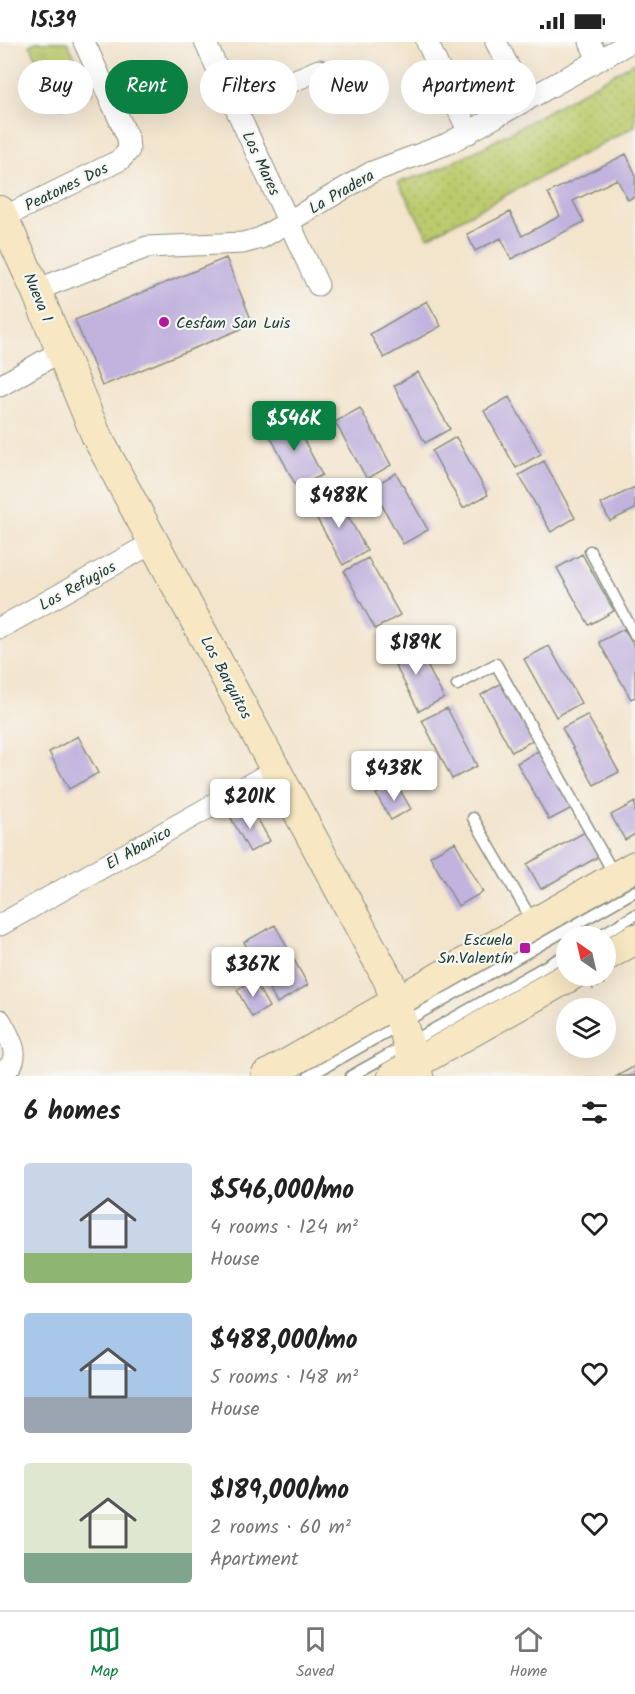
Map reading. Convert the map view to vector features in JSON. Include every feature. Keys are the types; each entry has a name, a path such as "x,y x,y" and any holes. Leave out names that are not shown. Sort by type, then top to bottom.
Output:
{"street":[{"name":"Peatones Dos","path":"1,216 120,160 129,150 128,138 84,42"},
{"name":"Los Mares","path":"205,42 213,60"},
{"path":"427,42 469,133"},
{"path":"496,42 505,60"},
{"name":"La Pradera","path":"536,94 594,51 631,42"},
{"name":"Los Mares","path":"238,114 318,285"},
{"name":"La Pradera","path":"36,290 147,247 252,241 269,234 372,172 430,152 503,114"},
{"name":"Nueva 1","path":"1,216 36,290 61,351"},
{"path":"0,386 61,351"},
{"name":"Los Barquitos","path":"61,351 96,435 390,981 405,1048"},
{"name":"Los Refugios","path":"0,628 154,543"},
{"name":"El Abanico","path":"0,925 277,769"},
{"path":"405,1048 534,924 628,878"},
{"path":"616,950 635,939"},
{"path":"266,1076 405,1048 556,982"},
{"path":"0,1020 14,1051 11,1065 2,1074"}],"lane":[{"path":"590,552 635,635"},
{"path":"309,1076 405,1048 628,878 496,664 457,685"},
{"path":"473,818 534,924"},
{"path":"616,926 635,915"},
{"path":"351,1076 405,1048 556,960"}],"green space":[{"path":"36,42 67,42 76,60 38,60 30,45"},
{"path":"635,62 635,126 428,237 398,182 430,173 486,146"}],"building":[{"path":"626,154 635,173 635,196 628,200 617,179 573,201 584,222 511,259 501,238 475,251 467,234 510,212 522,236 560,216 548,193"},
{"name":"Cesfam San Luis","path":"226,258 253,324 102,386 75,320"},
{"path":"427,301 441,326 384,358 370,334"},
{"path":"418,372 450,429 425,443 394,386"},
{"path":"509,397 541,454 516,468 484,411"},
{"path":"360,408 391,465 367,479 335,422"},
{"path":"292,417 322,475 297,488 267,430"},
{"path":"456,437 488,495 463,508 432,451"},
{"path":"544,461 575,518 551,532 519,475"},
{"path":"396,473 428,530 403,544 372,487"},
{"path":"635,487 635,509 610,521 601,504"},
{"path":"336,494 367,551 343,565 311,508"},
{"path":"582,554 614,611 589,625 557,568"},
{"path":"368,558 400,615 375,629 344,571"},
{"path":"624,629 635,648 635,697 631,699 599,642"},
{"path":"414,640 444,698 419,711 389,653"},
{"path":"549,646 581,703 556,717 524,659"},
{"path":"505,681 537,738 512,752 481,695"},
{"path":"447,708 477,766 452,779 422,720"},
{"path":"587,715 619,772 594,785 562,728"},
{"path":"78,736 98,773 69,789 49,752"},
{"path":"542,749 574,807 549,820 517,763"},
{"path":"396,783 411,809 391,820 376,794"},
{"path":"635,802 635,834 625,840 611,815"},
{"path":"251,807 270,841 250,852 231,818"},
{"path":"585,832 598,857 541,889 527,864"},
{"path":"455,842 483,892 458,906 430,856"},
{"path":"275,925 308,985 277,1003 244,942"},
{"path":"254,980 269,1007 252,1017 237,990"},
{"path":"635,1066 635,1076 617,1076"}],"place":[{"name":"Cesfam San Luis","path":"164,322"},
{"name":"Escuela Sn.Valentín","path":"525,948"}]}
